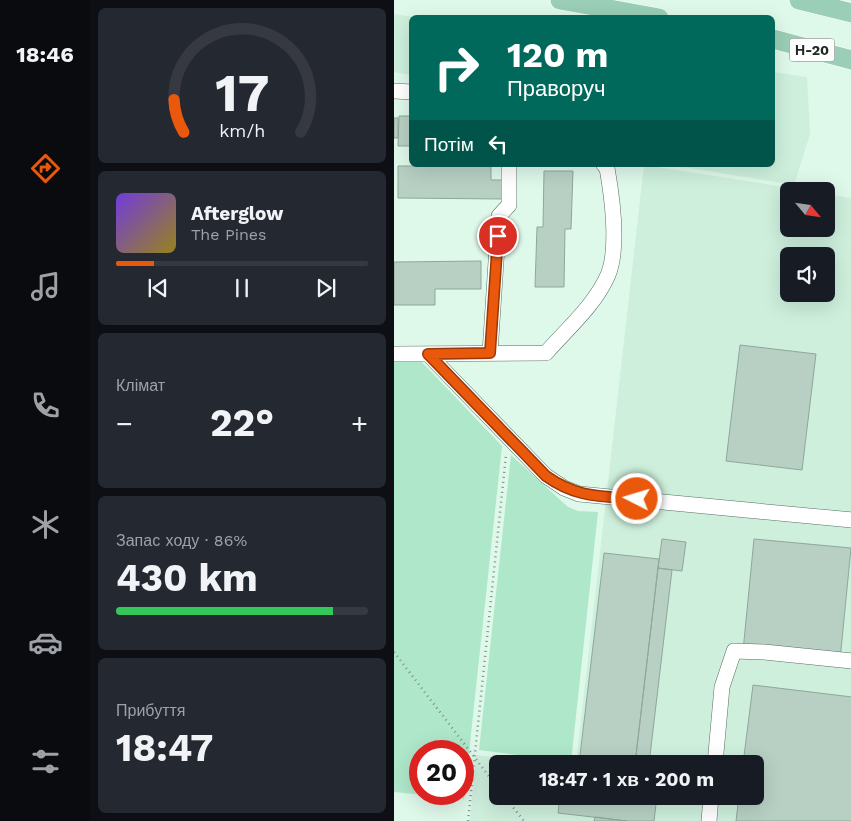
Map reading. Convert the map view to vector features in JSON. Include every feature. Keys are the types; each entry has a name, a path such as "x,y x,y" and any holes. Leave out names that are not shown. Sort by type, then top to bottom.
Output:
{"main road":[{"path":"560,0 642,15"},
{"path":"800,0 851,13"},
{"name":"Н-20","path":"775,41 851,60"}],"lane":[{"path":"394,91 409,92"},
{"path":"490,353 499,216 509,205 508,167"},
{"path":"394,354 546,353 590,304 608,274 613,238 613,203 606,167"},
{"path":"428,354 546,476 564,488 578,494 851,520"},
{"path":"715,755 722,687 734,651 764,652 851,662"},
{"path":"709,821 710,805"}],"path":[{"path":"489,777 474,758 508,436"},
{"path":"394,652 460,740"},
{"path":"468,821 470,805"},
{"path":"511,805 524,821"}],"shaded area":[{"path":"394,14 409,16 409,75 394,72"},
{"path":"775,72 807,77 810,134 795,182 780,183 683,167 775,167"},
{"path":"644,167 657,167 780,186 780,238 835,238 835,195 851,198 851,821 470,821 471,805 474,805 476,755 489,757 489,805 764,805 764,755 577,755"},
{"path":"394,357 417,357 502,446 470,740 409,740 409,794 394,792"},
{"path":"511,455 568,507 578,511 598,512 572,755 517,755 479,750"}],"building":[{"path":"399,116 409,116 409,146 398,146"},
{"path":"394,118 398,118 398,138 394,138"},
{"path":"398,166 491,167 491,180 503,180 503,199 398,198"},
{"path":"544,171 573,171 571,229 565,229 564,287 535,287 537,227 543,227"},
{"path":"481,261 481,289 435,289 435,305 394,305 394,262"},
{"path":"740,345 816,354 802,470 726,461"},
{"path":"662,539 686,542 682,571 658,568"},
{"path":"754,539 851,548 840,660 743,651"},
{"path":"604,553 659,559 636,755 580,755"},
{"path":"658,568 672,570 650,755 636,755"},
{"path":"753,685 852,697 852,821 736,821 738,805 764,805 764,755 744,755"},
{"path":"559,805 656,805 654,821 627,821 558,813"},
{"path":"595,817 627,821 594,821"}],"route":[{"path":"498,236 490,353 428,354 546,476 564,488 578,494 637,499"}]}
